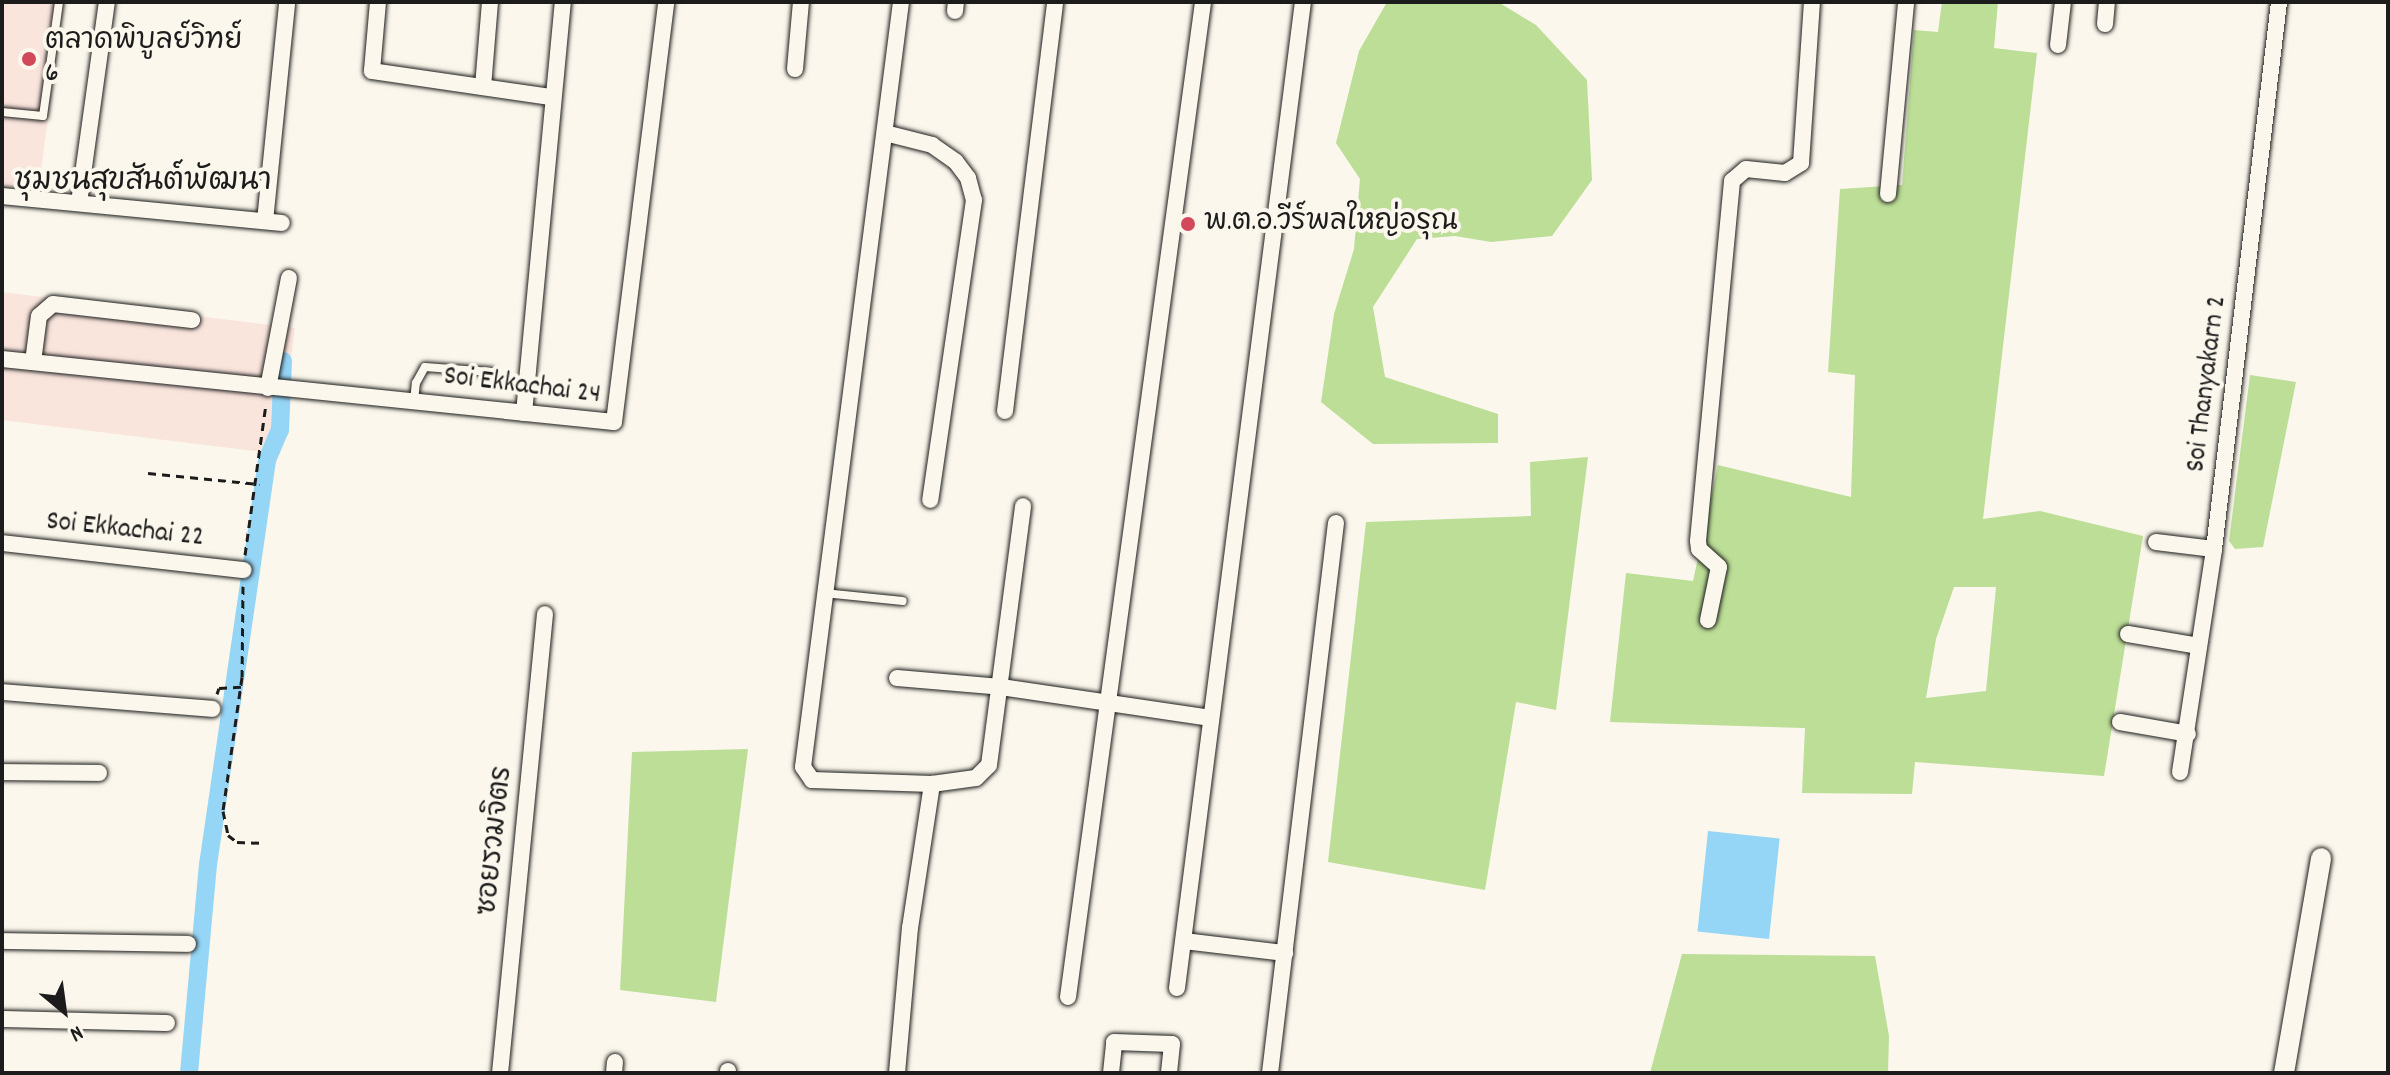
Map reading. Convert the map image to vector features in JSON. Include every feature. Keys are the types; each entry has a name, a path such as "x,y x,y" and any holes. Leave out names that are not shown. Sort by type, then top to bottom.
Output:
{"street":[{"path":"79,203 107,2"},
{"path":"378,2 372,71 551,97"},
{"path":"483,87 490,2"},
{"path":"524,413 551,97 563,2"},
{"name":"Soi Ekkachai 24","path":"2,359 222,378 279,390 414,401 608,425 619,418 666,2"},
{"path":"795,69 801,2"},
{"path":"901,2 823,593 805,775 932,784 984,773 1001,687 1023,506"},
{"path":"1005,411 1055,2"},
{"path":"1068,997 1203,2"},
{"path":"1177,988 1303,2"},
{"path":"1708,620 1719,567 1699,549 1698,541 1732,181 1746,169 1785,173 1801,163 1812,2"},
{"path":"1888,194 1906,2"},
{"path":"2058,45 2063,2"},
{"path":"2105,24 2107,2"},
{"name":"Soi Thanyakarn 2","path":"2180,772 2214,549 2279,2"},
{"path":"2,196 273,222 287,4"},
{"path":"885,133 932,145 956,162 968,178 974,200 930,500"},
{"path":"279,390 289,278"},
{"path":"33,362 39,316 53,304 192,320"},
{"path":"1270,1073 1336,523"},
{"path":"2156,542 2214,549"},
{"name":"Soi Ekkachai 22","path":"2,543 243,570"},
{"name":"ซอยรวมจิตร","path":"500,1073 545,614"},
{"path":"2128,634 2199,646"},
{"path":"897,678 1001,687 1211,718"},
{"path":"2,692 212,709"},
{"path":"2120,722 2188,734"},
{"path":"2,772 99,773"},
{"path":"897,1073 910,928 932,784"},
{"path":"2284,1073 2321,858"},
{"path":"2,941 188,944"},
{"path":"1184,941 1285,953"},
{"path":"2,1019 167,1023"},
{"path":"1111,1073 1114,1042 1172,1044 1169,1073"}],"lane":[{"path":"2,112 43,116 59,2"},
{"path":"414,401 416,383 425,367 492,372"},
{"path":"823,593 903,601"}],"path":[{"path":"260,843 237,842 228,835 223,811 241,687 243,570 279,390"},
{"path":"148,473 259,484"},
{"path":"212,709 219,688 241,687"}],"shaded area":[{"name":"ตลาดพิบูลย์วิทย์ 6","path":"2,2 64,2 38,192 2,187"},
{"path":"2,292 295,328 279,454 2,420"}],"green space":[{"path":"1387,2 1498,2 1536,25 1587,80 1592,180 1552,236 1491,242 1455,236 1417,239 1373,307 1385,377 1498,414 1498,443 1373,444 1321,402 1334,314 1354,249 1360,179 1336,143 1359,51"},
{"path":"1942,2 1998,2 1994,48 2037,53 1983,519 2040,511 2143,536 2104,776 1915,762 1912,794 1802,793 1805,728 1610,722 1626,573 1693,581 1718,465 1851,497 1855,375 1828,372 1840,189 1902,185 1914,30 1938,32","holes":["1954,587 1996,587 1986,691 1926,698 1936,639"]},
{"path":"2250,375 2296,382 2263,547 2235,549 2229,541"},
{"path":"1588,457 1556,710 1516,702 1485,890 1328,862 1366,522 1531,516 1530,462"},
{"path":"748,749 716,1002 620,990 632,752"},
{"path":"1682,954 1875,956 1889,1036 1888,1073 1650,1073"}],"water":[{"path":"1708,831 1780,839 1769,939 1697,931"}],"waterway":[{"path":"189,1073 208,865 267,460 280,430 283,361"}],"place":[{"name":"ตลาดพิบูลย์วิทย์ 6","path":"29,59"},
{"name":"พ.ต.อ.วีร์พลใหญ่อรุณ","path":"1188,224"}],"district":[{"name":"ชุมชนสุขสันต์พัฒนา","path":"143,184"}]}
